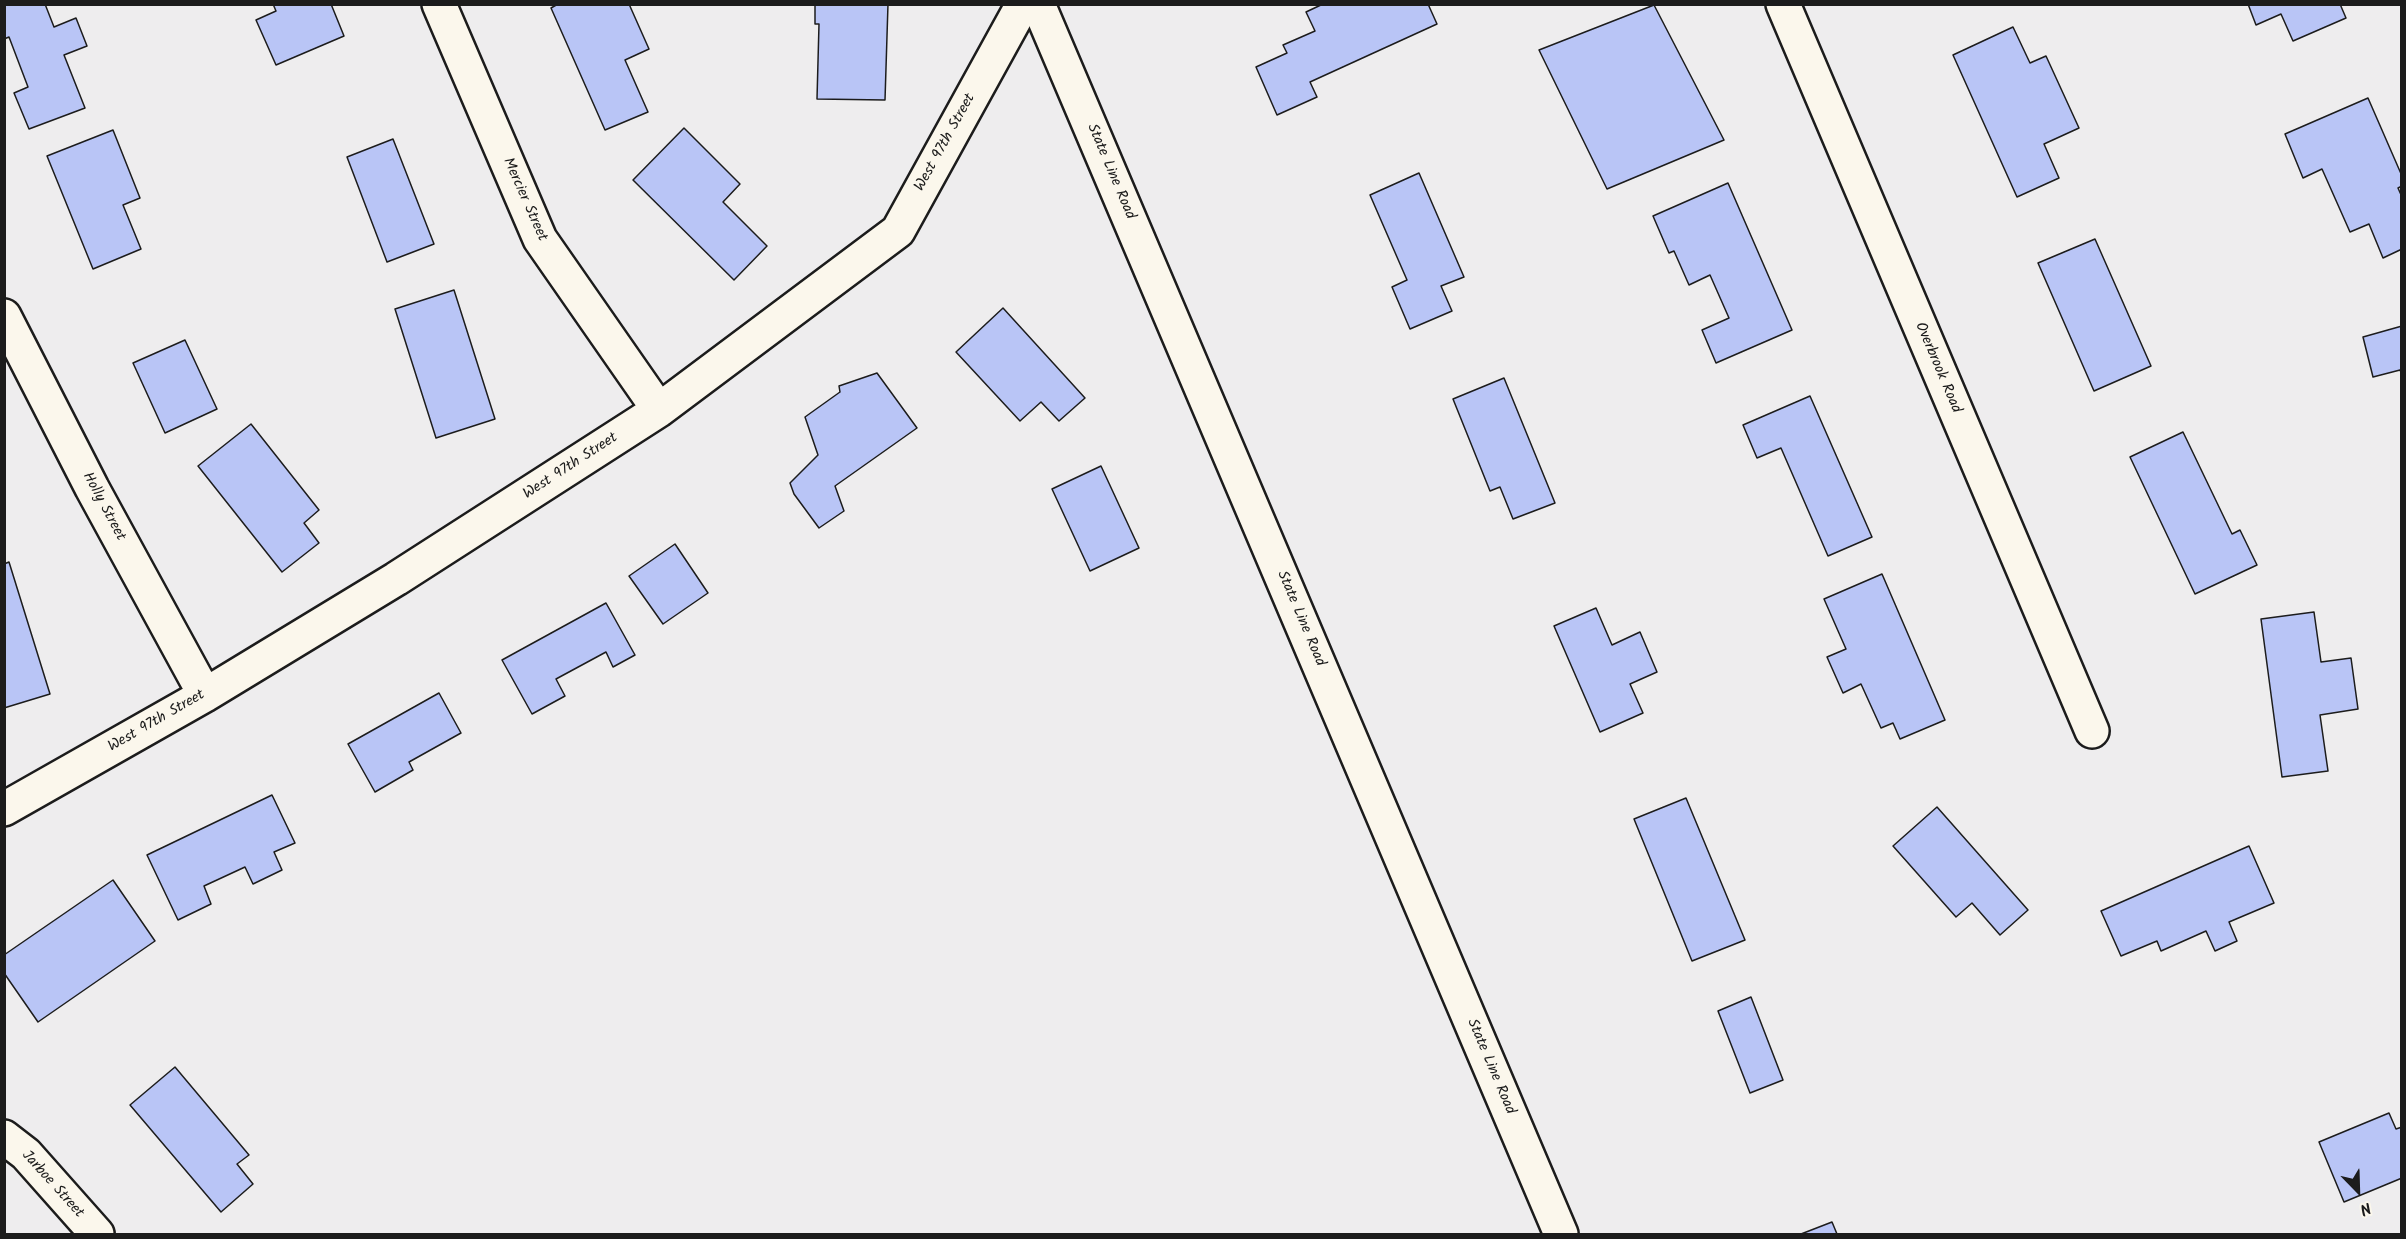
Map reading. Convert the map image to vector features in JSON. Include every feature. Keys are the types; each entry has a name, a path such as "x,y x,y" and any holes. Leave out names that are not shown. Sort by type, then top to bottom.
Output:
{"street":[{"name":"Mercier Street","path":"439,4 540,239 659,410"},
{"name":"West 97th Street","path":"4,809 205,695 396,579 659,410 898,231 1023,4"},
{"name":"State Line Road","path":"1038,4 1562,1234"},
{"name":"Overbrook Road","path":"1783,4 2092,731"},
{"name":"Holly Street","path":"4,316 92,488 205,695"},
{"name":"Jarboe Street","path":"4,1137 26,1154 97,1234"}],"building":[{"path":"4,4 45,4 54,27 76,18 87,46 64,55 85,108 29,129 14,93 28,87 9,37 4,39"},
{"path":"273,4 331,4 344,36 276,65 256,20 276,11"},
{"path":"558,4 629,4 649,49 625,60 648,112 605,130 551,8"},
{"path":"815,4 888,4 885,100 817,99 819,24 815,24"},
{"path":"1323,4 1428,4 1437,24 1310,82 1317,97 1277,115 1256,67 1287,53 1283,45 1315,31 1306,12"},
{"path":"2248,4 2340,4 2346,18 2293,41 2281,14 2256,25"},
{"path":"1654,5 1724,140 1607,189 1539,50"},
{"path":"2013,27 2030,63 2046,56 2079,128 2044,144 2059,178 2017,197 1953,55"},
{"path":"2368,98 2402,176 2402,186 2398,188 2402,197 2402,249 2383,258 2369,224 2350,232 2322,169 2303,178 2285,134"},
{"path":"684,128 740,184 723,202 767,246 734,280 633,180"},
{"path":"113,130 140,198 123,205 141,249 93,269 47,156"},
{"path":"393,139 434,244 387,262 347,157"},
{"path":"1419,173 1464,277 1441,286 1452,311 1410,329 1392,287 1407,280 1370,195"},
{"path":"1728,183 1792,330 1716,363 1702,330 1729,318 1710,275 1689,285 1674,251 1669,253 1653,216"},
{"path":"2095,239 2151,366 2094,391 2038,263"},
{"path":"454,290 495,419 436,438 395,309"},
{"path":"1003,308 1085,398 1059,421 1041,402 1020,421 956,352"},
{"path":"2402,326 2402,375 2400,370 2373,377 2363,337"},
{"path":"185,340 217,409 165,433 133,363"},
{"path":"877,373 917,428 835,486 844,511 819,528 794,494 790,483 818,455 805,417 840,392 839,386"},
{"path":"1504,378 1555,503 1513,519 1500,487 1490,491 1453,399"},
{"path":"1810,396 1872,537 1828,556 1781,448 1757,458 1743,425"},
{"path":"251,424 319,510 304,523 319,543 282,572 198,466"},
{"path":"2183,432 2232,534 2240,530 2257,565 2195,594 2130,457"},
{"path":"1101,466 1139,548 1090,571 1052,489"},
{"path":"675,544 708,593 663,624 629,576"},
{"path":"9,562 50,694 4,708 4,564"},
{"path":"1882,574 1945,720 1900,739 1893,723 1881,728 1861,684 1843,693 1827,657 1846,649 1824,599"},
{"path":"606,603 635,655 613,667 606,652 556,679 565,696 532,714 502,660"},
{"path":"1596,608 1612,645 1640,632 1657,672 1630,684 1643,713 1600,732 1554,626"},
{"path":"2314,612 2321,662 2351,658 2358,709 2320,715 2328,771 2282,777 2261,619"},
{"path":"439,693 461,733 409,762 413,770 375,792 348,744"},
{"path":"272,795 295,843 274,852 282,870 253,884 245,867 204,886 211,904 178,920 147,855"},
{"path":"1686,798 1745,940 1692,961 1634,819"},
{"path":"1937,807 2028,910 2000,935 1972,903 1956,917 1893,846"},
{"path":"2249,846 2274,903 2229,922 2237,941 2215,951 2206,931 2161,951 2157,941 2121,956 2101,911"},
{"path":"113,880 155,941 38,1022 4,973 4,955"},
{"path":"1751,997 1783,1080 1750,1093 1718,1011"},
{"path":"175,1067 249,1155 237,1164 253,1184 221,1212 130,1105"},
{"path":"2389,1113 2396,1129 2402,1127 2402,1178 2344,1202 2319,1142"},
{"path":"1832,1222 1837,1234 1801,1234"}]}
